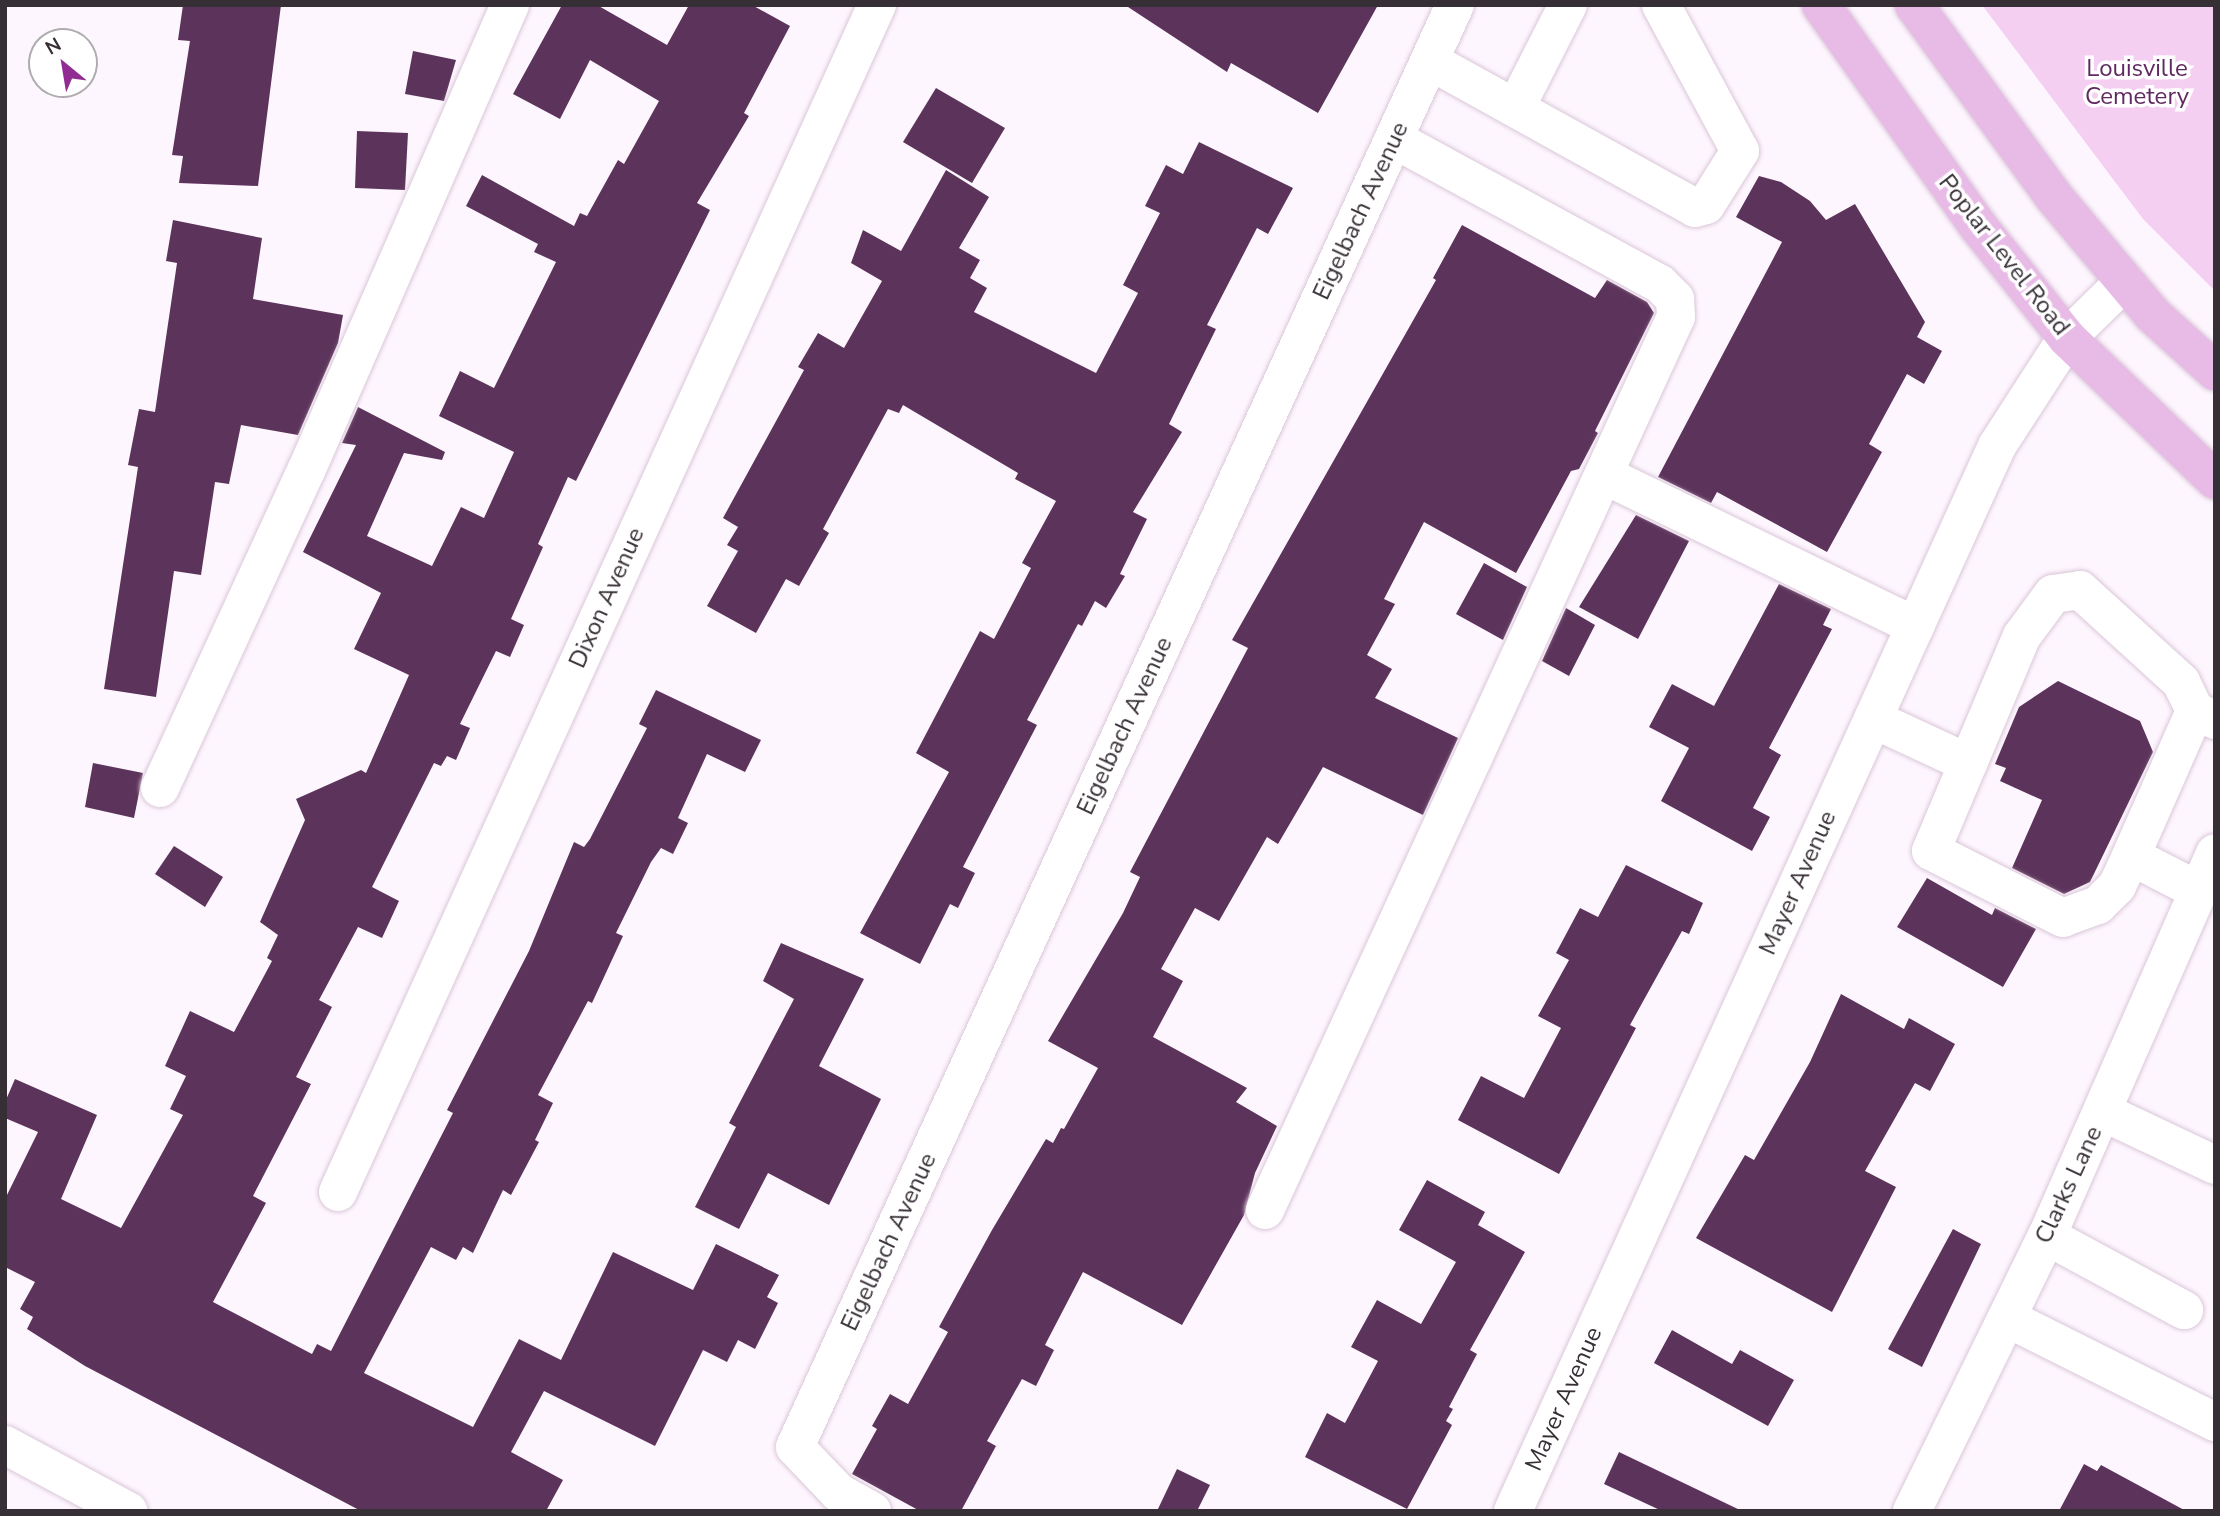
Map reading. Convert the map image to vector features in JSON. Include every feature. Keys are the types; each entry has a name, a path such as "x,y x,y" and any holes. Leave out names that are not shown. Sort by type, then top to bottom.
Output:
{"main road":[{"name":"Poplar Level Road","path":"1821,5 1978,226 2067,338 2215,480"},
{"path":"1914,5 2054,197 2153,315 2215,371"}],"street":[{"path":"160,788 306,471 510,5"},
{"name":"Dixon Avenue","path":"338,1192 877,5"},
{"name":"Eigelbach Avenue","path":"872,1511 838,1492 796,1447 1455,5"},
{"path":"1517,105 1568,5"},
{"path":"1430,61 1517,105 1695,208 1706,205 1741,151 1661,5"},
{"path":"1265,1210 1676,317 1675,299 1660,284 1394,139"},
{"name":"Mayer Avenue","path":"1513,1511 1997,446 2067,338 2125,281"},
{"path":"1604,475 1915,626"},
{"path":"2080,590 2181,682 2205,715 2117,886 2098,905 2063,918 1931,851 2022,636 2053,594 2080,590"},
{"path":"1873,719 1968,763"},
{"path":"2131,856 2207,878"},
{"name":"Clarks Lane","path":"1926,1506 2007,1318 2103,1112 2207,878"},
{"path":"2103,1112 2215,1165"},
{"path":"2046,1236 2184,1310"},
{"path":"2007,1318 2215,1422"},
{"path":"5,1445 128,1511"}],"green space":[{"name":"Louisville Cemetery","path":"1982,5 2215,5 2215,291 2143,219"}],"building":[{"path":"183,5 281,5 258,186 179,183 183,156 172,155 190,41 178,40"},
{"path":"562,5 597,5 667,45 689,5 752,5 790,26 744,113 749,116 697,203 710,210 576,481 568,477 538,544 543,547 511,619 524,625 510,657 496,651 460,724 470,728 456,760 447,756 441,766 434,763 372,887 399,901 382,938 358,927 319,1000 332,1007 296,1077 311,1084 253,1196 266,1203 213,1302 312,1354 317,1344 331,1351 453,1113 447,1110 529,951 574,842 584,847 590,839 647,728 639,724 656,690 761,740 745,772 707,754 678,818 688,823 673,854 661,848 651,862 616,933 623,936 592,1003 588,1001 538,1095 553,1103 535,1140 539,1142 511,1195 503,1190 473,1253 463,1247 456,1260 431,1247 364,1373 473,1427 519,1339 561,1360 613,1252 693,1290 716,1244 779,1275 767,1297 778,1303 755,1349 738,1340 727,1362 703,1350 655,1446 544,1391 511,1452 563,1480 546,1511 361,1511 85,1366 27,1329 33,1317 20,1309 35,1282 5,1267 5,1199 38,1132 5,1118 5,1102 15,1079 97,1115 61,1199 121,1228 183,1115 170,1109 186,1076 165,1066 190,1011 234,1032 272,961 267,958 278,935 260,922 305,820 296,799 361,770 366,773 409,675 354,649 381,593 303,552 356,445 342,443 358,407 445,452 442,460 404,453 367,536 432,566 461,507 484,518 514,452 439,416 460,371 494,388 556,262 534,252 538,244 466,206 482,175 574,226 580,213 587,216 618,160 624,164 659,101 590,60 560,119 513,94"},
{"path":"1125,5 1378,5 1318,113 1231,63 1227,72"},
{"path":"413,51 456,60 444,101 405,94"},
{"path":"936,88 1005,128 972,183 903,142"},
{"path":"357,131 408,133 405,190 355,188"},
{"path":"1199,142 1293,188 1268,234 1257,228 1207,325 1216,329 1169,424 1182,432 1133,512 1147,519 1120,574 1125,576 1106,608 1095,601 1082,626 1078,624 1027,720 1037,725 963,867 975,873 958,908 950,904 920,964 860,933 949,772 916,753 980,631 994,639 1031,568 1022,563 1056,501 1015,479 1018,473 903,405 899,413 888,409 823,529 829,533 799,586 786,579 756,633 707,606 738,551 727,545 738,527 723,518 804,370 798,367 818,333 844,348 882,281 851,263 863,230 901,251 946,170 989,197 959,248 980,260 970,278 987,288 974,312 1096,373 1138,293 1123,285 1160,213 1145,206 1166,165 1183,174"},
{"path":"1759,176 1781,182 1810,201 1826,220 1855,204 1925,322 1917,337 1942,351 1924,384 1907,374 1869,444 1882,452 1827,552 1717,492 1711,503 1658,477 1782,242 1736,217"},
{"path":"173,220 262,238 253,299 343,315 338,343 298,435 241,425 229,484 215,482 201,575 174,571 156,697 104,689 138,467 128,465 139,409 155,412 177,263 166,261"},
{"path":"1462,225 1595,298 1607,280 1647,302 1654,313 1579,469 1571,471 1516,573 1424,522 1384,599 1395,604 1367,655 1392,669 1375,698 1458,738 1423,815 1323,767 1278,844 1267,837 1219,921 1195,908 1161,969 1183,981 1153,1037 1247,1088 1236,1102 1277,1126 1255,1173 1244,1215 1182,1325 1083,1272 1045,1345 1054,1350 1036,1386 1022,1379 987,1441 996,1446 961,1511 920,1511 852,1474 877,1429 872,1426 890,1394 908,1404 948,1332 939,1327 992,1230 1046,1139 1053,1143 1061,1128 1064,1129 1098,1068 1048,1041 1123,913 1140,877 1130,872 1248,648 1232,640 1436,280 1433,278"},
{"path":"1636,515 1689,541 1638,639 1579,607"},
{"path":"1484,563 1527,587 1503,640 1456,614"},
{"path":"1779,584 1831,609 1823,625 1832,629 1769,748 1781,755 1753,808 1770,817 1752,851 1661,801 1689,748 1649,727 1672,684 1714,706"},
{"path":"1566,608 1595,625 1569,676 1542,661"},
{"path":"2058,681 2140,721 2153,752 2090,882 2064,894 2012,868 2042,800 2000,781 2006,768 1995,764 2019,707"},
{"path":"93,763 143,773 134,818 85,807"},
{"path":"174,846 223,877 205,907 155,874"},
{"path":"1626,865 1703,903 1689,934 1682,931 1630,1025 1636,1028 1559,1174 1458,1120 1481,1076 1524,1098 1561,1028 1538,1016 1569,960 1556,953 1580,908 1598,917"},
{"path":"1927,878 1992,915 1995,908 2036,929 2003,987 1897,927"},
{"path":"781,943 864,979 819,1066 881,1099 829,1205 768,1173 739,1229 695,1207 736,1127 729,1123 794,999 763,981"},
{"path":"1841,994 1904,1029 1909,1018 1955,1044 1930,1091 1915,1083 1865,1171 1896,1187 1832,1312 1696,1238 1745,1155 1754,1160 1810,1062"},
{"path":"1427,1180 1485,1212 1478,1225 1525,1252 1470,1350 1477,1354 1449,1407 1453,1409 1446,1421 1452,1425 1407,1509 1305,1457 1327,1413 1345,1423 1378,1361 1351,1347 1377,1300 1421,1324 1456,1262 1399,1230"},
{"path":"1953,1229 1981,1244 1922,1367 1888,1349"},
{"path":"1672,1330 1732,1364 1740,1350 1794,1380 1768,1426 1654,1363"},
{"path":"1619,1452 1742,1511 1662,1511 1604,1484"},
{"path":"2084,1464 2097,1471 2101,1465 2186,1511 2059,1511"},
{"path":"1177,1469 1210,1485 1197,1511 1157,1511"}]}
